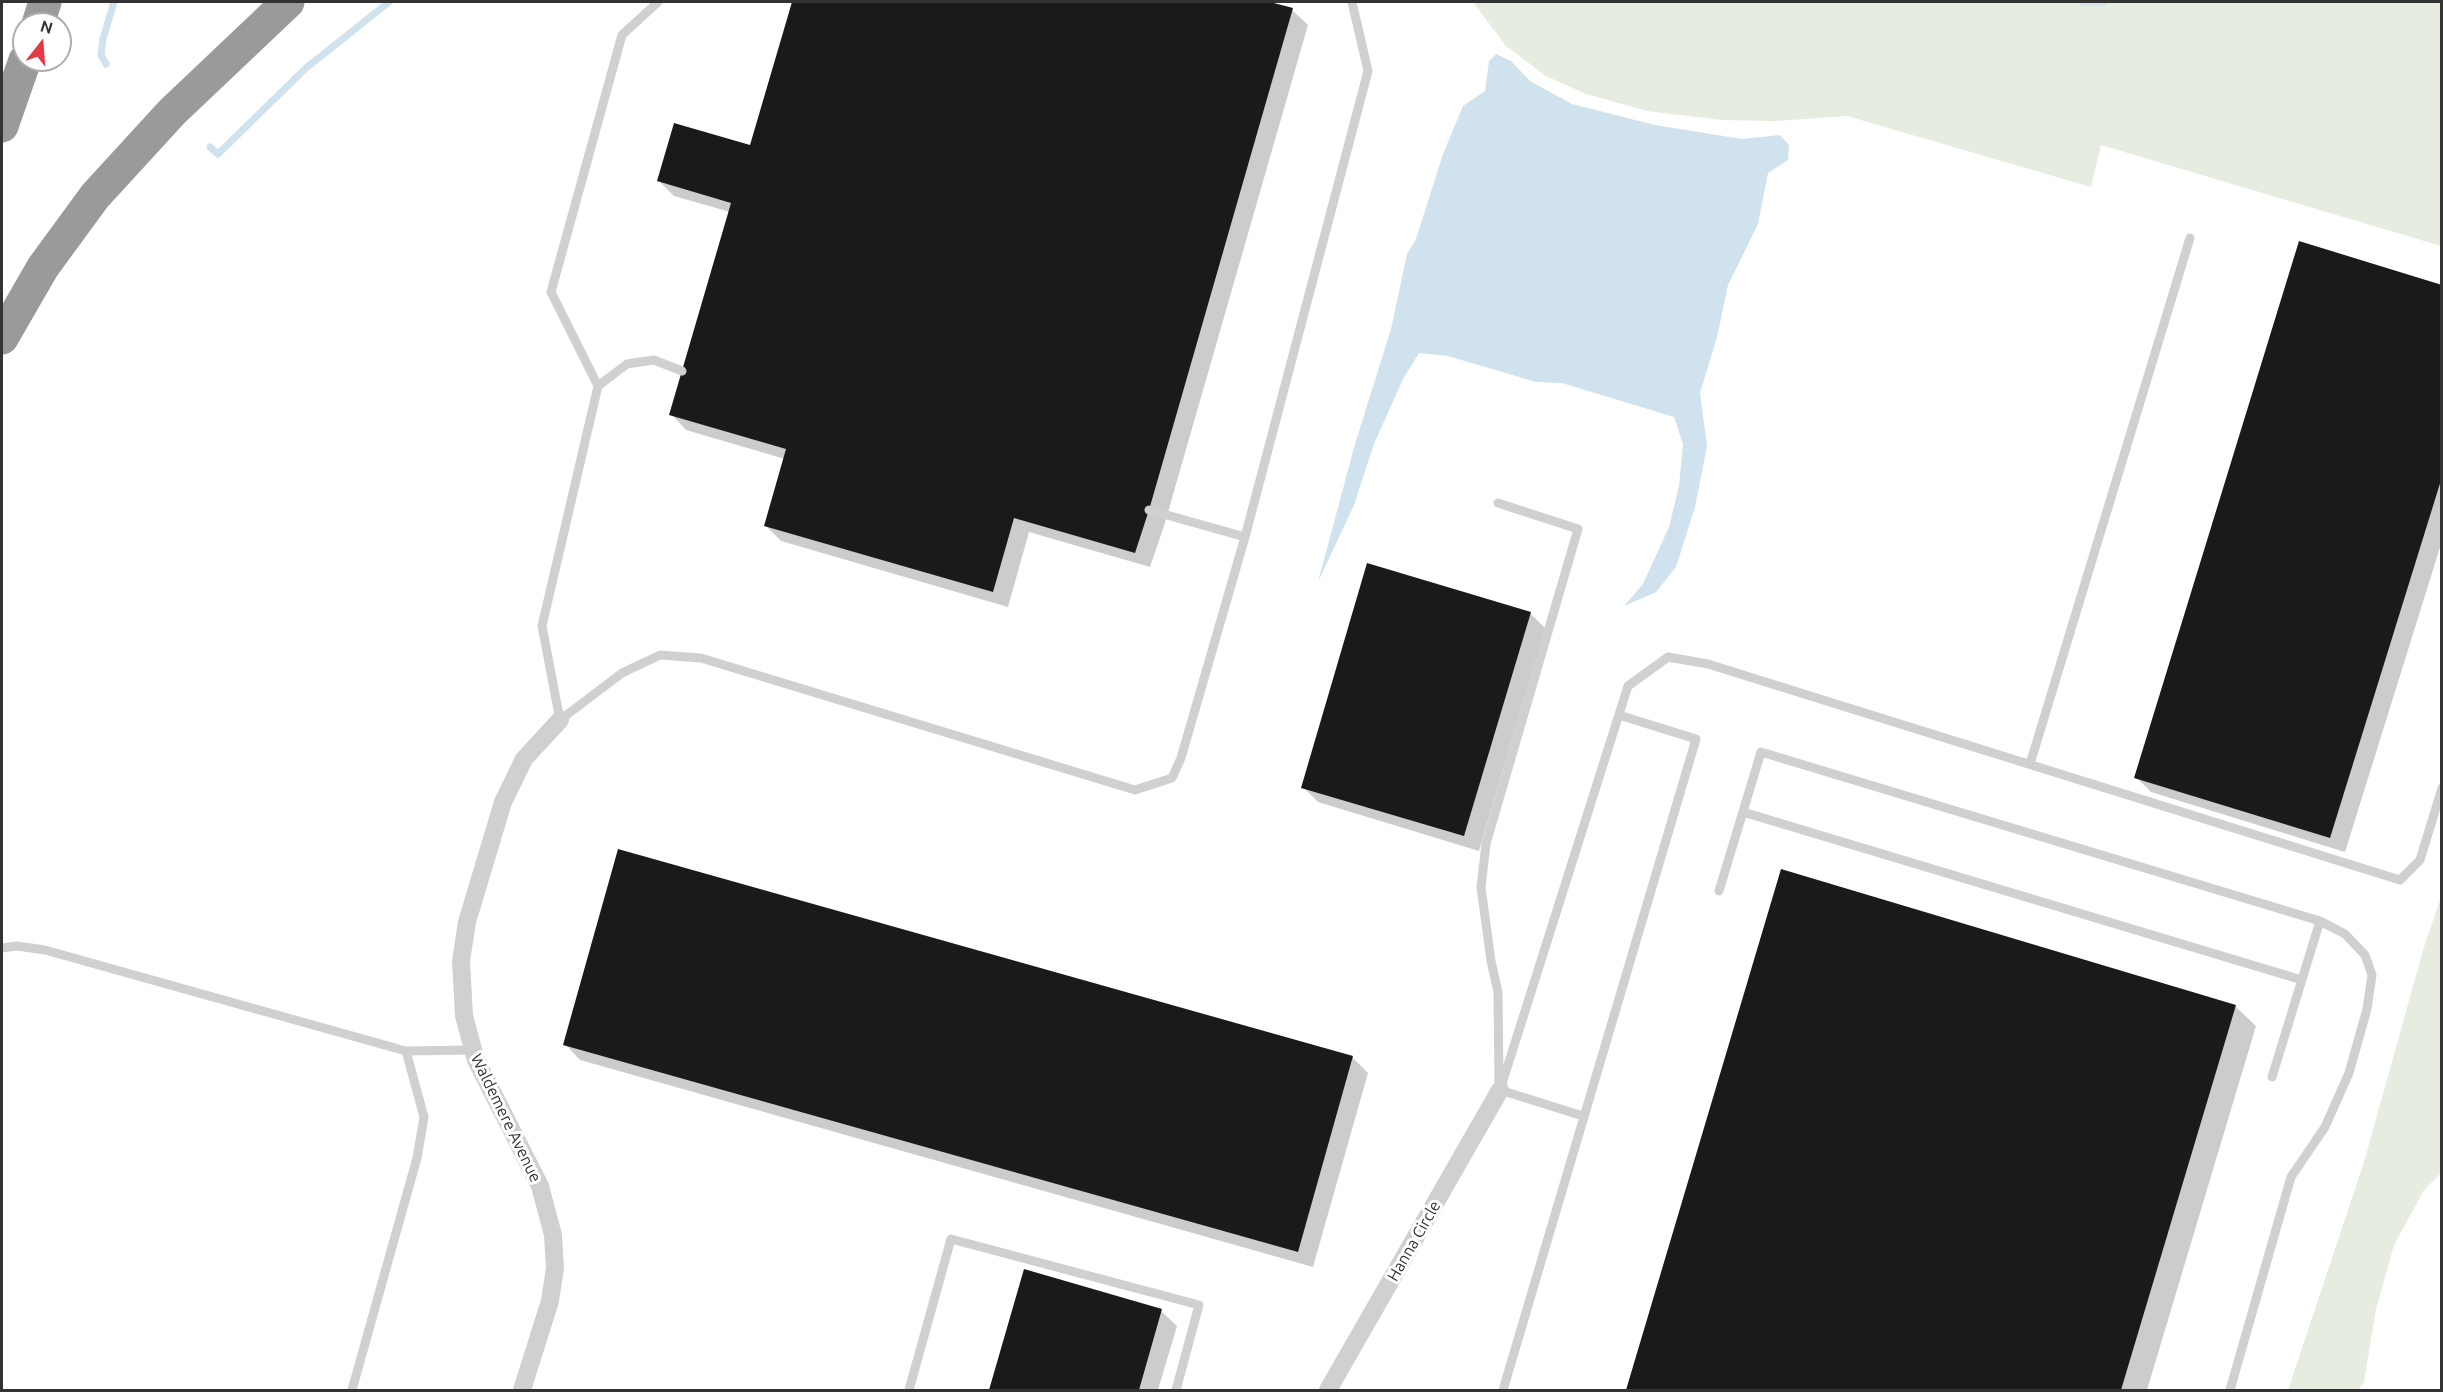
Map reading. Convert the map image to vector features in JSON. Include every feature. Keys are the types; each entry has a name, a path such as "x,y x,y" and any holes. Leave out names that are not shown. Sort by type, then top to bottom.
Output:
{"highway":[{"path":"2,338 43,267 95,196 172,112 288,2"},
{"path":"2,126 21,72"}],"street":[{"name":"Waldemere Avenue","path":"522,1390 550,1301 555,1268 553,1235 540,1186 472,1050 464,1016 461,982 464,938 469,912 510,785 524,759 560,720"},
{"name":"Hanna Circle","path":"1328,1390 1500,1090"}],"lane":[{"path":"598,386 551,292 622,35 658,2"},
{"path":"682,371 654,360 627,364 598,386 542,626 560,720 622,673 660,655 701,658 1135,790 1172,778 1181,758 1245,537 1368,71 1352,2"},
{"path":"2030,764 2190,238"},
{"path":"1498,503 1578,529 1486,844 1481,886 1491,961 1498,992 1500,1090"},
{"path":"1149,510 1245,537"},
{"path":"1500,1090 1628,686 1668,657 1708,664 2400,880 2420,860 2442,788"},
{"path":"1503,1390 1696,739 1619,715"},
{"path":"1719,891 1761,752 2320,921 2345,934 2365,955 2372,975 2367,1009 2349,1073 2325,1127 2290,1177 2230,1390"},
{"path":"1743,812 2302,980"},
{"path":"2272,1077 2320,921"},
{"path":"2,948 16,946 45,950 406,1051 472,1050"},
{"path":"352,1390 417,1158 424,1117 406,1051"},
{"path":"1500,1090 1583,1116"},
{"path":"909,1390 951,1239 1199,1305 1176,1390"}],"shaded area":[{"path":"1473,2 2441,2 2441,246 2101,145 2091,187 1847,116 1776,121 1722,120 1647,111 1586,94 1546,76 1506,46"},
{"path":"2441,897 2441,1173 2424,1190 2394,1245 2376,1309 2364,1382 2358,1390 2288,1390 2364,1162 2424,947"}],"water":[{"path":"1496,54 1511,61 1530,81 1572,104 1655,125 1742,139 1780,135 1789,145 1788,160 1768,173 1758,224 1728,285 1717,337 1700,393 1707,446 1695,507 1676,567 1656,592 1624,606 1643,584 1669,527 1679,486 1683,444 1674,417 1562,383 1536,382 1448,356 1419,353 1403,379 1374,444 1354,505 1318,582 1355,444 1391,329 1407,254 1416,239 1443,154 1463,106 1485,91 1489,61"}],"building":[{"path":"792,2 1270,2 1293,8 1135,553 1014,518 993,592 764,526 786,449 669,415 731,203 657,181 674,123 750,145"},
{"path":"2299,241 2442,285 2442,477 2330,838 2134,778"},
{"path":"1367,563 1531,612 1464,836 1301,788"},
{"path":"618,849 1353,1056 1298,1252 563,1045"},
{"path":"1781,869 2236,1005 2121,1390 1626,1390"},
{"path":"1024,1269 1162,1309 1139,1390 989,1390"}],"waterway":[{"path":"106,64 101,55 103,39 114,2"},
{"path":"210,147 218,154 306,68 389,2"},
{"path":"2083,2 2103,2"}]}
